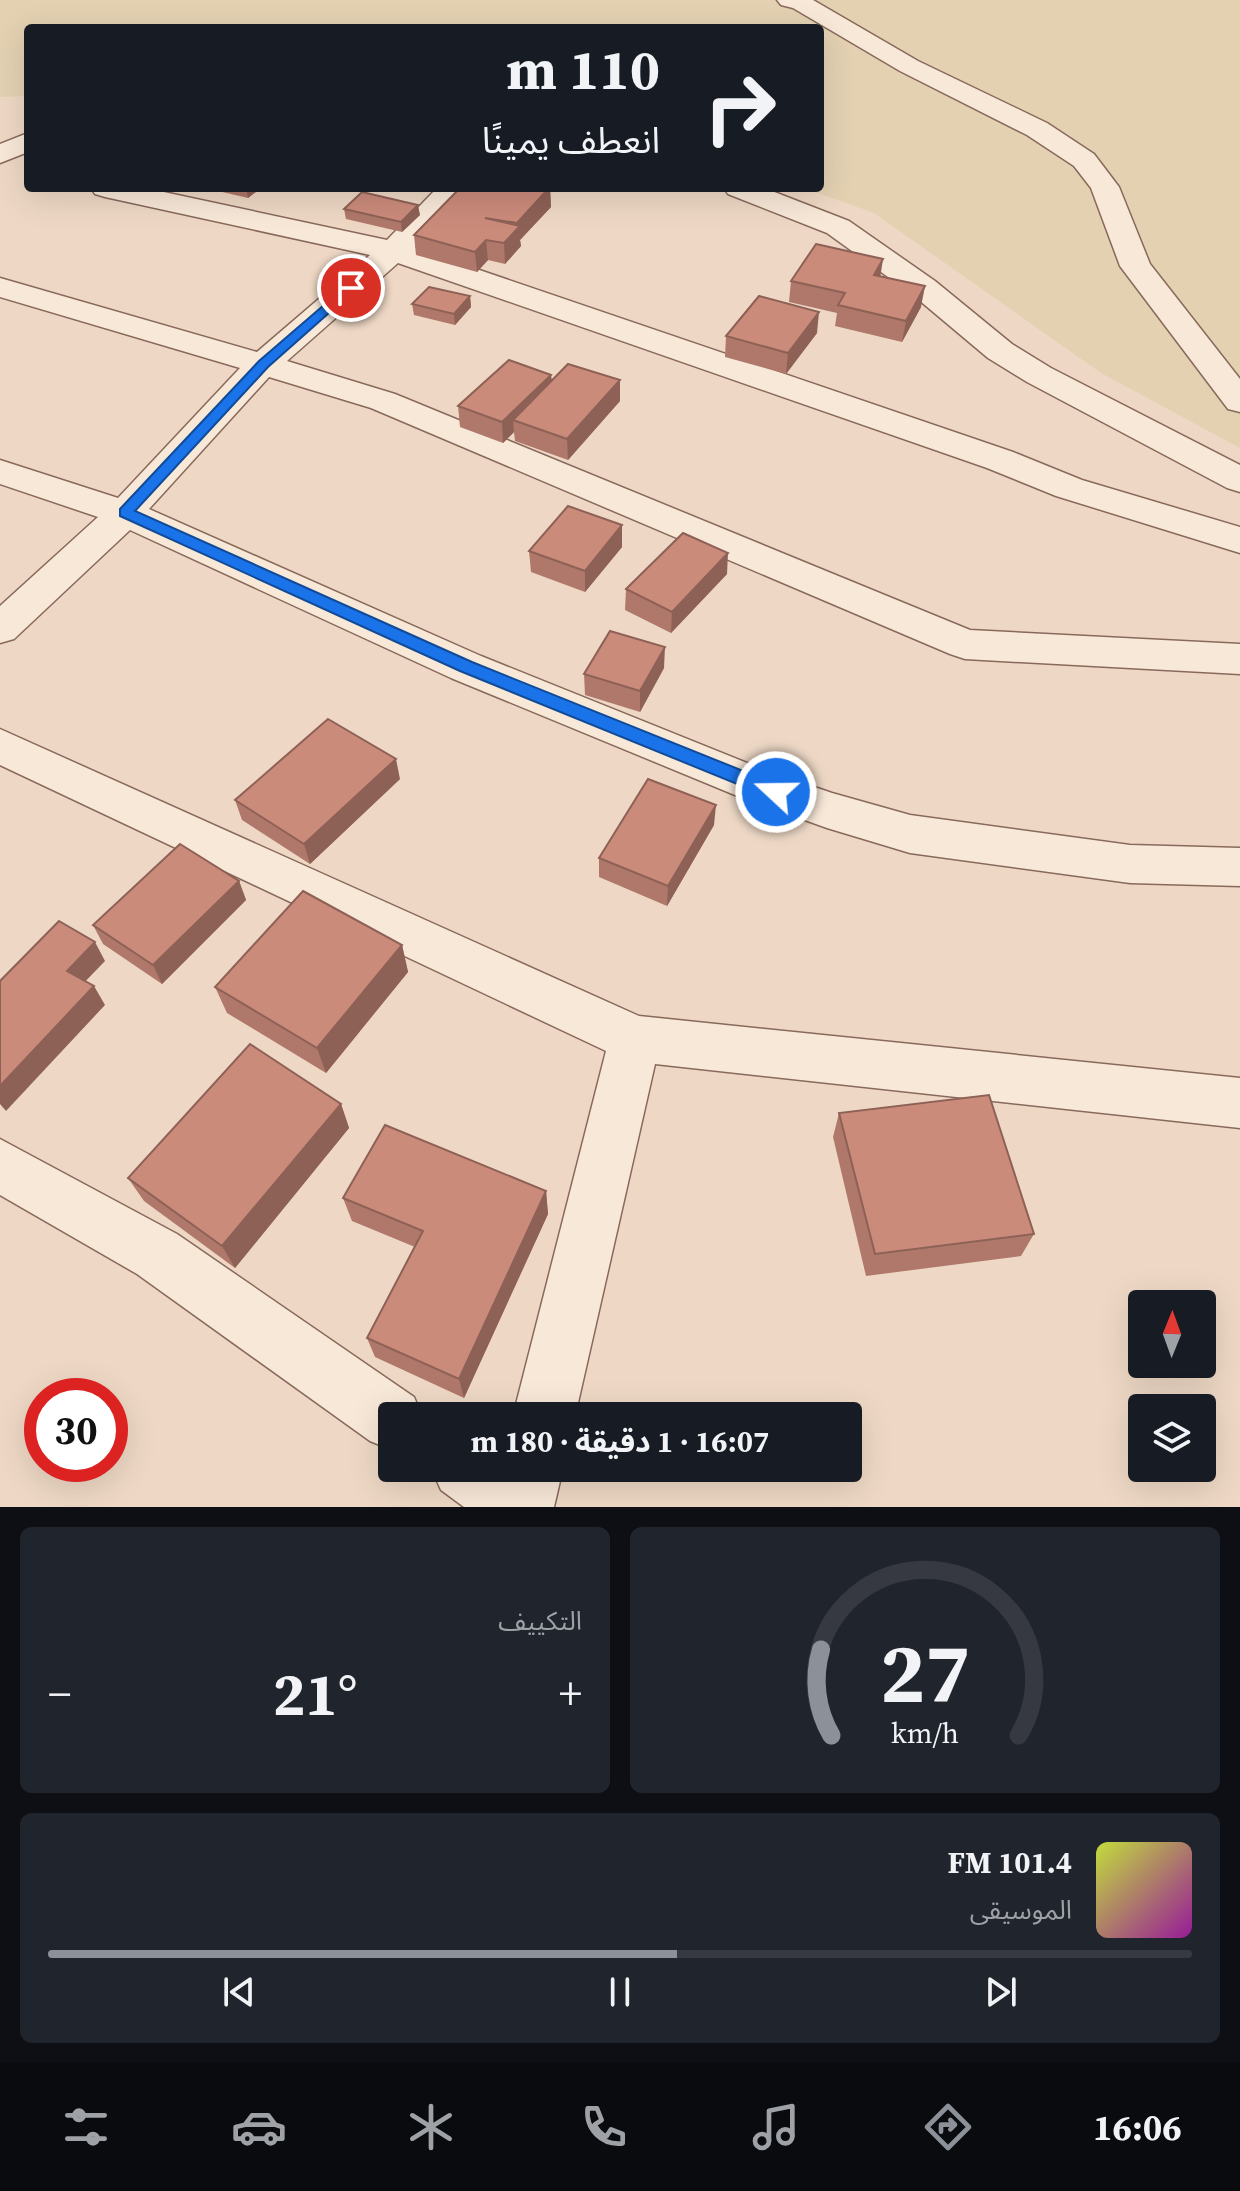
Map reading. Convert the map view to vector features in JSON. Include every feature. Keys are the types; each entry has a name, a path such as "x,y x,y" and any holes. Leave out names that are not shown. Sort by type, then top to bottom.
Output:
{"street":[{"path":"789,0 801,3 909,66 1037,129 1084,160 1105,187 1135,266 1240,402"},
{"path":"0,155 24,143"},
{"path":"0,165 24,170"},
{"path":"123,192 394,251 1000,460 1069,488 1240,540"},
{"path":"0,629 125,513 263,364 394,251 449,192"},
{"path":"748,192 838,227 924,288 1000,351 1039,375 1240,480"},
{"path":"0,287 383,401 965,644 1240,659"},
{"path":"0,472 125,513 466,667 751,783 827,810 910,834 1130,864 1240,867"},
{"path":"0,746 635,1039 1240,1103"},
{"path":"547,1402 635,1039"},
{"path":"0,1165 157,1254 378,1409"},
{"path":"483,1482 520,1507 527,1482"}],"shaded area":[{"path":"0,0 1240,0 1240,448 1101,373 874,213 815,192 824,192 824,24 24,24 24,96 0,97"}],"building":[{"path":"362,192 418,205 401,222 344,209"},
{"path":"456,192 545,192 517,223 485,218 520,226 504,243 486,240 475,252 414,235"},
{"path":"816,244 883,259 874,275 925,286 906,321 838,305 845,293 791,281"},
{"path":"429,287 470,296 454,314 412,304"},
{"path":"759,296 819,312 788,353 726,336"},
{"path":"509,360 551,375 502,422 458,406"},
{"path":"568,364 620,380 567,439 513,420"},
{"path":"568,506 622,525 585,571 529,551"},
{"path":"683,533 728,553 672,612 626,589"},
{"path":"610,631 665,647 640,691 584,674"},
{"path":"328,719 396,759 304,844 235,800"},
{"path":"648,779 716,805 668,886 599,858"},
{"path":"180,844 239,881 153,965 93,925"},
{"path":"303,891 402,945 317,1048 215,987"},
{"path":"59,921 95,942 67,971 94,986 0,1086 0,981"},
{"path":"250,1044 341,1104 222,1246 128,1178"},
{"path":"989,1095 1034,1234 875,1254 839,1113"},
{"path":"385,1125 546,1191 459,1379 367,1338 423,1231 343,1198"}],"route":[{"path":"351,288 263,364 125,513 466,667 776,792"}]}
